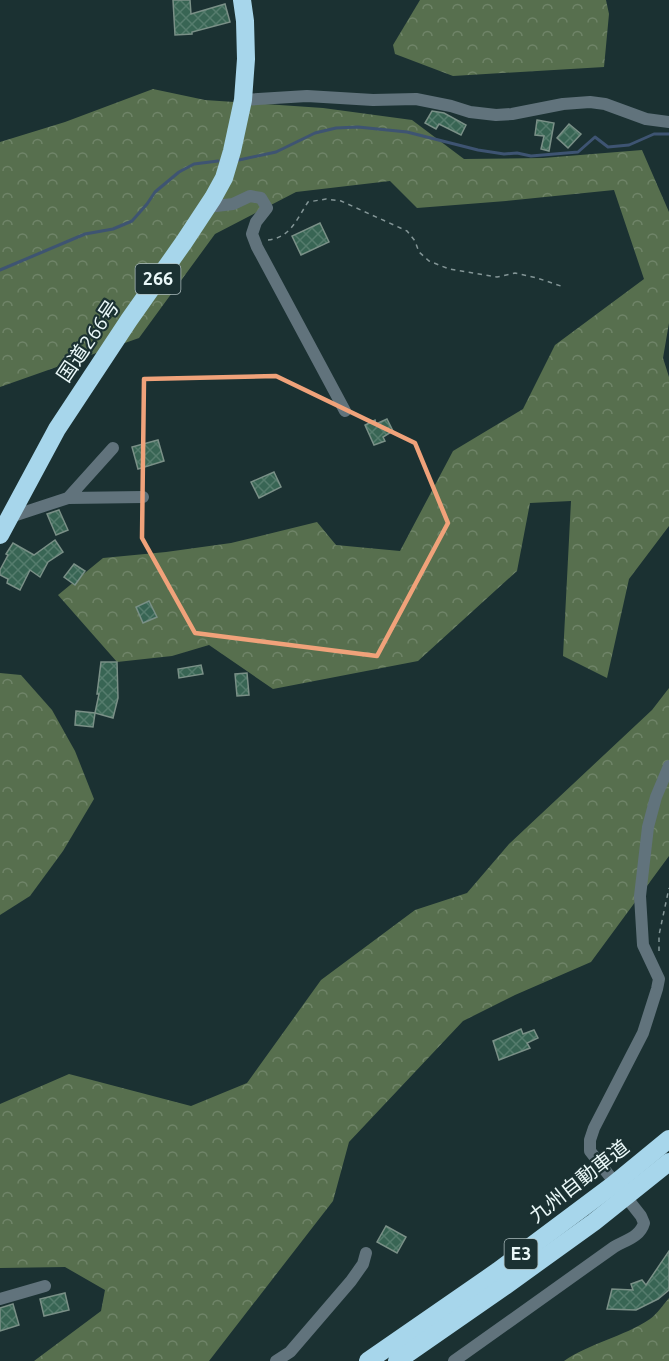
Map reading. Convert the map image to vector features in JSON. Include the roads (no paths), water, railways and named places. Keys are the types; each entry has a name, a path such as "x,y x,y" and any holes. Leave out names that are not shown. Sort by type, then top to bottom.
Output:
{"highway":[{"name":"国道266号","path":"0,535 57,429 207,207 224,178 243,100 246,59 242,0"},
{"name":"九州自動車道","path":"368,1361 498,1271 613,1185 669,1139"},
{"name":"九州自動車道","path":"397,1361 594,1222 669,1162"}],"street":[{"path":"243,100 307,96 373,100 416,99 470,112 496,115 590,102 604,104 646,119 669,122"},
{"path":"207,207 233,204 250,196 261,198 267,208 256,222 252,234 257,247 345,411"},
{"path":"10,516 68,498 143,497"},
{"path":"454,1361 614,1247 639,1234 644,1223 641,1216 590,1151 590,1140 643,1033 657,989 659,979 643,945 640,896 648,827 656,797 669,766"},
{"path":"276,1361 290,1352 351,1281 363,1264 366,1253"},
{"path":"0,1299 45,1286"}],"waterway":[{"path":"239,160 276,152 315,133 336,128 358,127 407,132 478,150 531,156 578,152 595,137 608,147 629,145 654,134 669,134"},
{"path":"0,270 85,234 113,229 132,221 155,192 179,172 194,164 218,161"}]}
